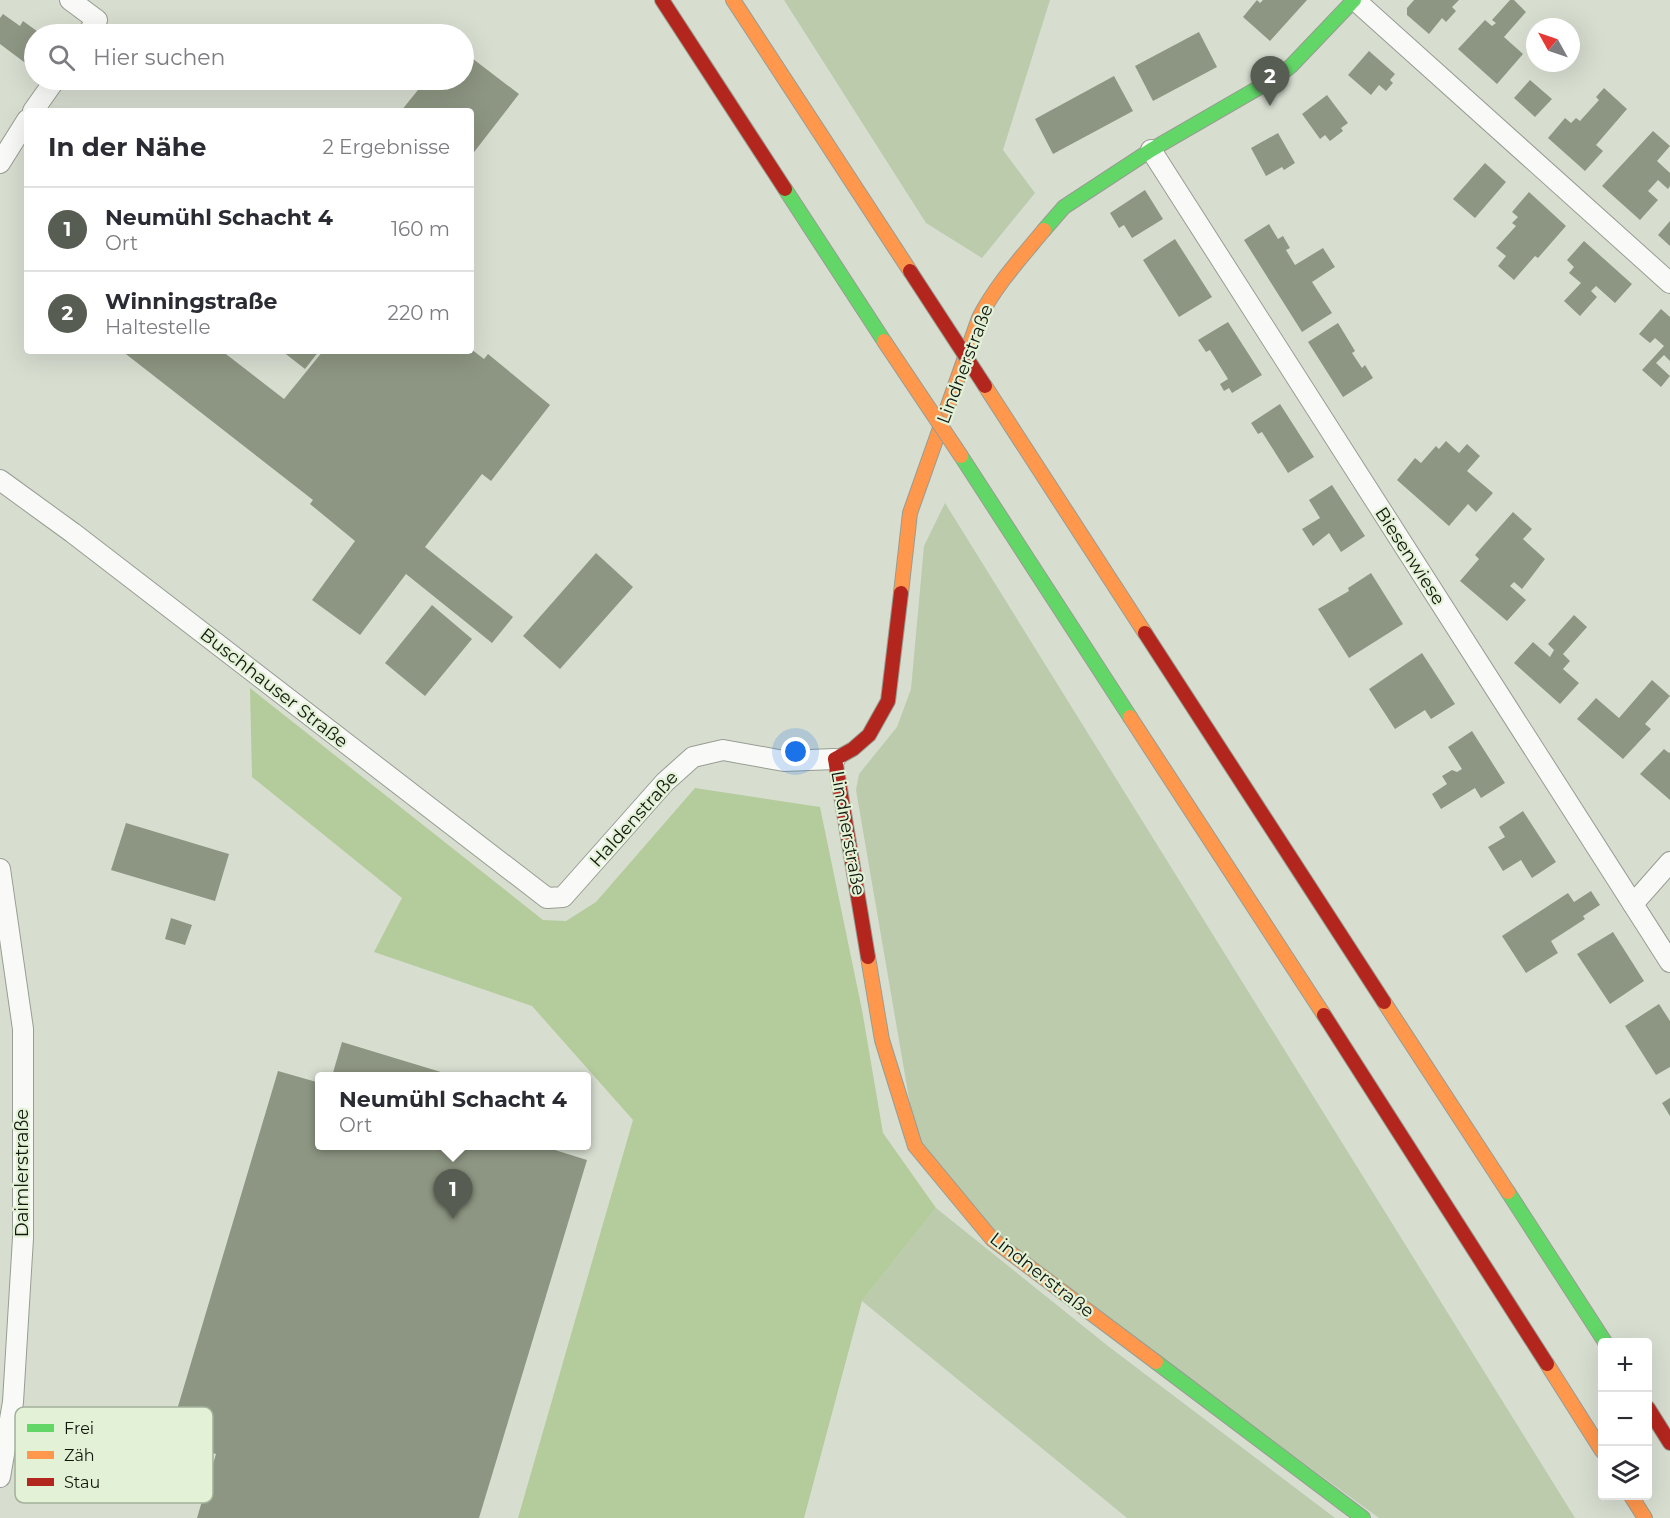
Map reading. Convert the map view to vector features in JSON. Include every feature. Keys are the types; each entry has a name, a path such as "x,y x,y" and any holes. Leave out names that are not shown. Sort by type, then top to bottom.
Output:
{"main road":[{"path":"662,0 1300,978 1599,1446"},
{"path":"734,0 1602,1338"},
{"name":"Lindnerstraße","path":"1354,0 1291,66 1277,77 1151,150 1064,207 990,297 979,318 909,513 888,701 869,735 853,749 835,759 882,1040 915,1146 992,1239 1363,1518"},
{"path":"1652,1416 1670,1443"},
{"path":"1634,1500 1645,1518"}],"street":[{"path":"70,0 90,24"},
{"path":"1354,0 1670,283"},
{"path":"35,108 48,90"},
{"path":"0,163 24,125"},
{"name":"Biesenwiese","path":"1151,150 1670,962"},
{"name":"Buschhauser Straße","path":"0,480 547,898"},
{"name":"Haldenstraße","path":"547,898 564,897 665,782 693,757 723,750 784,761 835,759"},
{"path":"1633,904 1670,862"},
{"name":"Daimlerstraße","path":"0,869 23,1029 23,1238 13,1402 0,1477"}],"green space":[{"path":"784,0 1050,0 1003,150 1035,193 982,258 926,223"},
{"path":"945,503 1575,1518 1379,1518 994,1237 917,1145 856,790 859,774 897,727 911,689 924,546"},
{"path":"250,688 543,920 566,921 596,902 695,788 820,807 862,1010 883,1133 936,1208 862,1301 804,1518 518,1518 633,1120 532,1006 374,952 402,898 252,777"},
{"path":"936,1208 1108,1346 1335,1518 1127,1518 862,1301"}],"building":[{"path":"1257,0 1260,3 1263,0 1307,0 1270,41 1243,17"},
{"path":"1414,0 1459,0 1452,7 1456,11 1446,22 1442,18 1429,34 1407,15 1407,8"},
{"path":"1510,0 1514,0 1526,12 1504,37 1523,54 1497,84 1458,49 1485,20 1492,26 1496,23 1492,20"},
{"path":"3,14 20,26 23,21 27,24 24,24 24,62 0,44 0,18"},
{"path":"1199,32 1217,67 1153,101 1135,66"},
{"path":"1369,51 1395,74 1390,80 1393,83 1386,91 1379,85 1371,95 1348,75"},
{"path":"474,60 519,94 474,152 474,108 403,108 418,90 474,90"},
{"path":"1114,76 1133,111 1053,154 1035,119"},
{"path":"1530,80 1552,99 1535,117 1514,98"},
{"path":"1604,88 1627,109 1596,145 1603,151 1585,171 1548,138 1565,118 1571,123 1576,118 1580,121 1599,100 1596,97"},
{"path":"1327,95 1348,123 1341,128 1343,131 1330,141 1325,135 1320,139 1302,114"},
{"path":"1653,131 1670,146 1657,161 1670,173 1670,186 1668,189 1658,180 1648,191 1658,200 1640,220 1602,186"},
{"path":"1278,133 1295,163 1284,170 1282,167 1266,176 1251,148"},
{"path":"1485,163 1506,182 1475,218 1453,199"},
{"path":"1145,190 1163,219 1132,238 1124,225 1119,228 1110,213"},
{"path":"1529,192 1566,226 1538,258 1535,256 1514,280 1498,266 1506,256 1496,248 1516,226 1512,223 1518,217 1512,212"},
{"path":"1670,221 1670,246 1658,235"},
{"path":"1269,224 1278,239 1283,236 1290,248 1286,250 1295,265 1323,248 1335,267 1312,282 1332,313 1302,332 1244,240"},
{"path":"1175,239 1212,297 1179,317 1143,260"},
{"path":"1584,241 1632,284 1615,303 1596,286 1591,291 1597,297 1580,316 1564,301 1581,283 1569,273 1574,267 1567,260"},
{"path":"1661,309 1670,317 1670,361 1664,355 1656,363 1670,376 1661,387 1642,370 1664,346 1655,338 1650,343 1639,334"},
{"path":"1228,322 1262,375 1232,393 1229,388 1224,391 1220,384 1228,379 1210,350 1206,352 1198,340"},
{"path":"1338,323 1355,351 1352,353 1362,368 1365,365 1373,378 1343,397 1308,342"},
{"path":"474,351 484,359 488,354 550,405 491,481 482,474 425,547 513,617 492,643 406,574 360,635 312,600 355,541 310,504 313,500 126,354 226,354 284,399 321,354 474,354"},
{"path":"286,354 317,354 305,369"},
{"path":"1280,404 1314,457 1288,473 1262,432 1258,434 1251,423"},
{"path":"1446,441 1459,453 1467,444 1480,456 1467,471 1493,493 1476,512 1468,504 1449,526 1397,480 1415,458 1421,463 1436,446 1439,449"},
{"path":"1332,485 1365,536 1341,552 1329,533 1313,546 1302,529 1320,518 1309,500"},
{"path":"1513,512 1532,529 1523,539 1545,559 1522,589 1514,582 1510,586 1526,600 1507,621 1460,581 1479,559 1475,555"},
{"path":"596,553 633,587 560,669 523,636"},
{"path":"1371,573 1403,624 1349,658 1318,609 1349,591 1348,588"},
{"path":"432,605 472,639 425,696 385,663"},
{"path":"1574,615 1587,627 1563,654 1570,661 1563,669 1579,683 1560,704 1514,663 1533,642 1550,657 1554,650 1548,644"},
{"path":"1422,653 1455,704 1431,719 1425,710 1395,729 1369,689"},
{"path":"1652,680 1670,696 1645,724 1651,729 1623,759 1577,719 1596,698 1619,718"},
{"path":"1472,731 1505,783 1481,798 1475,788 1441,809 1432,794 1447,784 1442,776 1452,770 1457,772 1462,769 1448,747"},
{"path":"1664,749 1670,752 1670,800 1640,774"},
{"path":"1523,811 1556,862 1532,878 1521,860 1503,871 1488,847 1505,837 1499,827"},
{"path":"126,823 229,854 215,901 111,870"},
{"path":"1591,891 1600,905 1583,916 1585,919 1551,941 1558,953 1526,973 1502,936 1568,893 1574,902"},
{"path":"171,918 192,925 185,945 165,939"},
{"path":"1613,932 1644,981 1610,1004 1577,954"},
{"path":"1659,1004 1670,1021 1670,1067 1656,1075 1625,1026"},
{"path":"342,1042 441,1072 333,1072"},
{"path":"278,1071 315,1082 315,1150 555,1150 587,1160 479,1518 197,1518 201,1503 213,1503 213,1464 216,1454 213,1453 213,1407 178,1407"},
{"path":"1670,1098 1670,1116 1662,1103"}],"traffic: fast":[{"path":"1044,230 1064,207 1151,150 1277,77 1291,66 1354,0"},
{"path":"785,189 884,341"},
{"path":"961,456 1130,717"},
{"path":"1508,1192 1602,1338"},
{"path":"1156,1362 1363,1518"}],"traffic: slow":[{"path":"733,0 910,271"},
{"path":"901,593 910,513 979,318 1001,283 1044,230"},
{"path":"884,341 961,456"},
{"path":"985,386 1145,633"},
{"path":"1130,717 1324,1015"},
{"path":"868,957 882,1040 915,1146 992,1239 1156,1362"},
{"path":"1384,1002 1508,1192"},
{"path":"1547,1364 1599,1446"},
{"path":"1634,1500 1645,1518"}],"traffic: jam":[{"path":"662,0 785,189"},
{"path":"910,271 985,386"},
{"path":"868,957 835,759 853,749 869,735 888,701 901,593"},
{"path":"1145,633 1384,1002"},
{"path":"1324,1015 1547,1364"},
{"path":"1652,1414 1670,1443"}],"place":[{"name":"Winningstraße","path":"1270,106"},
{"name":"Neumühl Schacht 4","path":"453,1219"}]}
